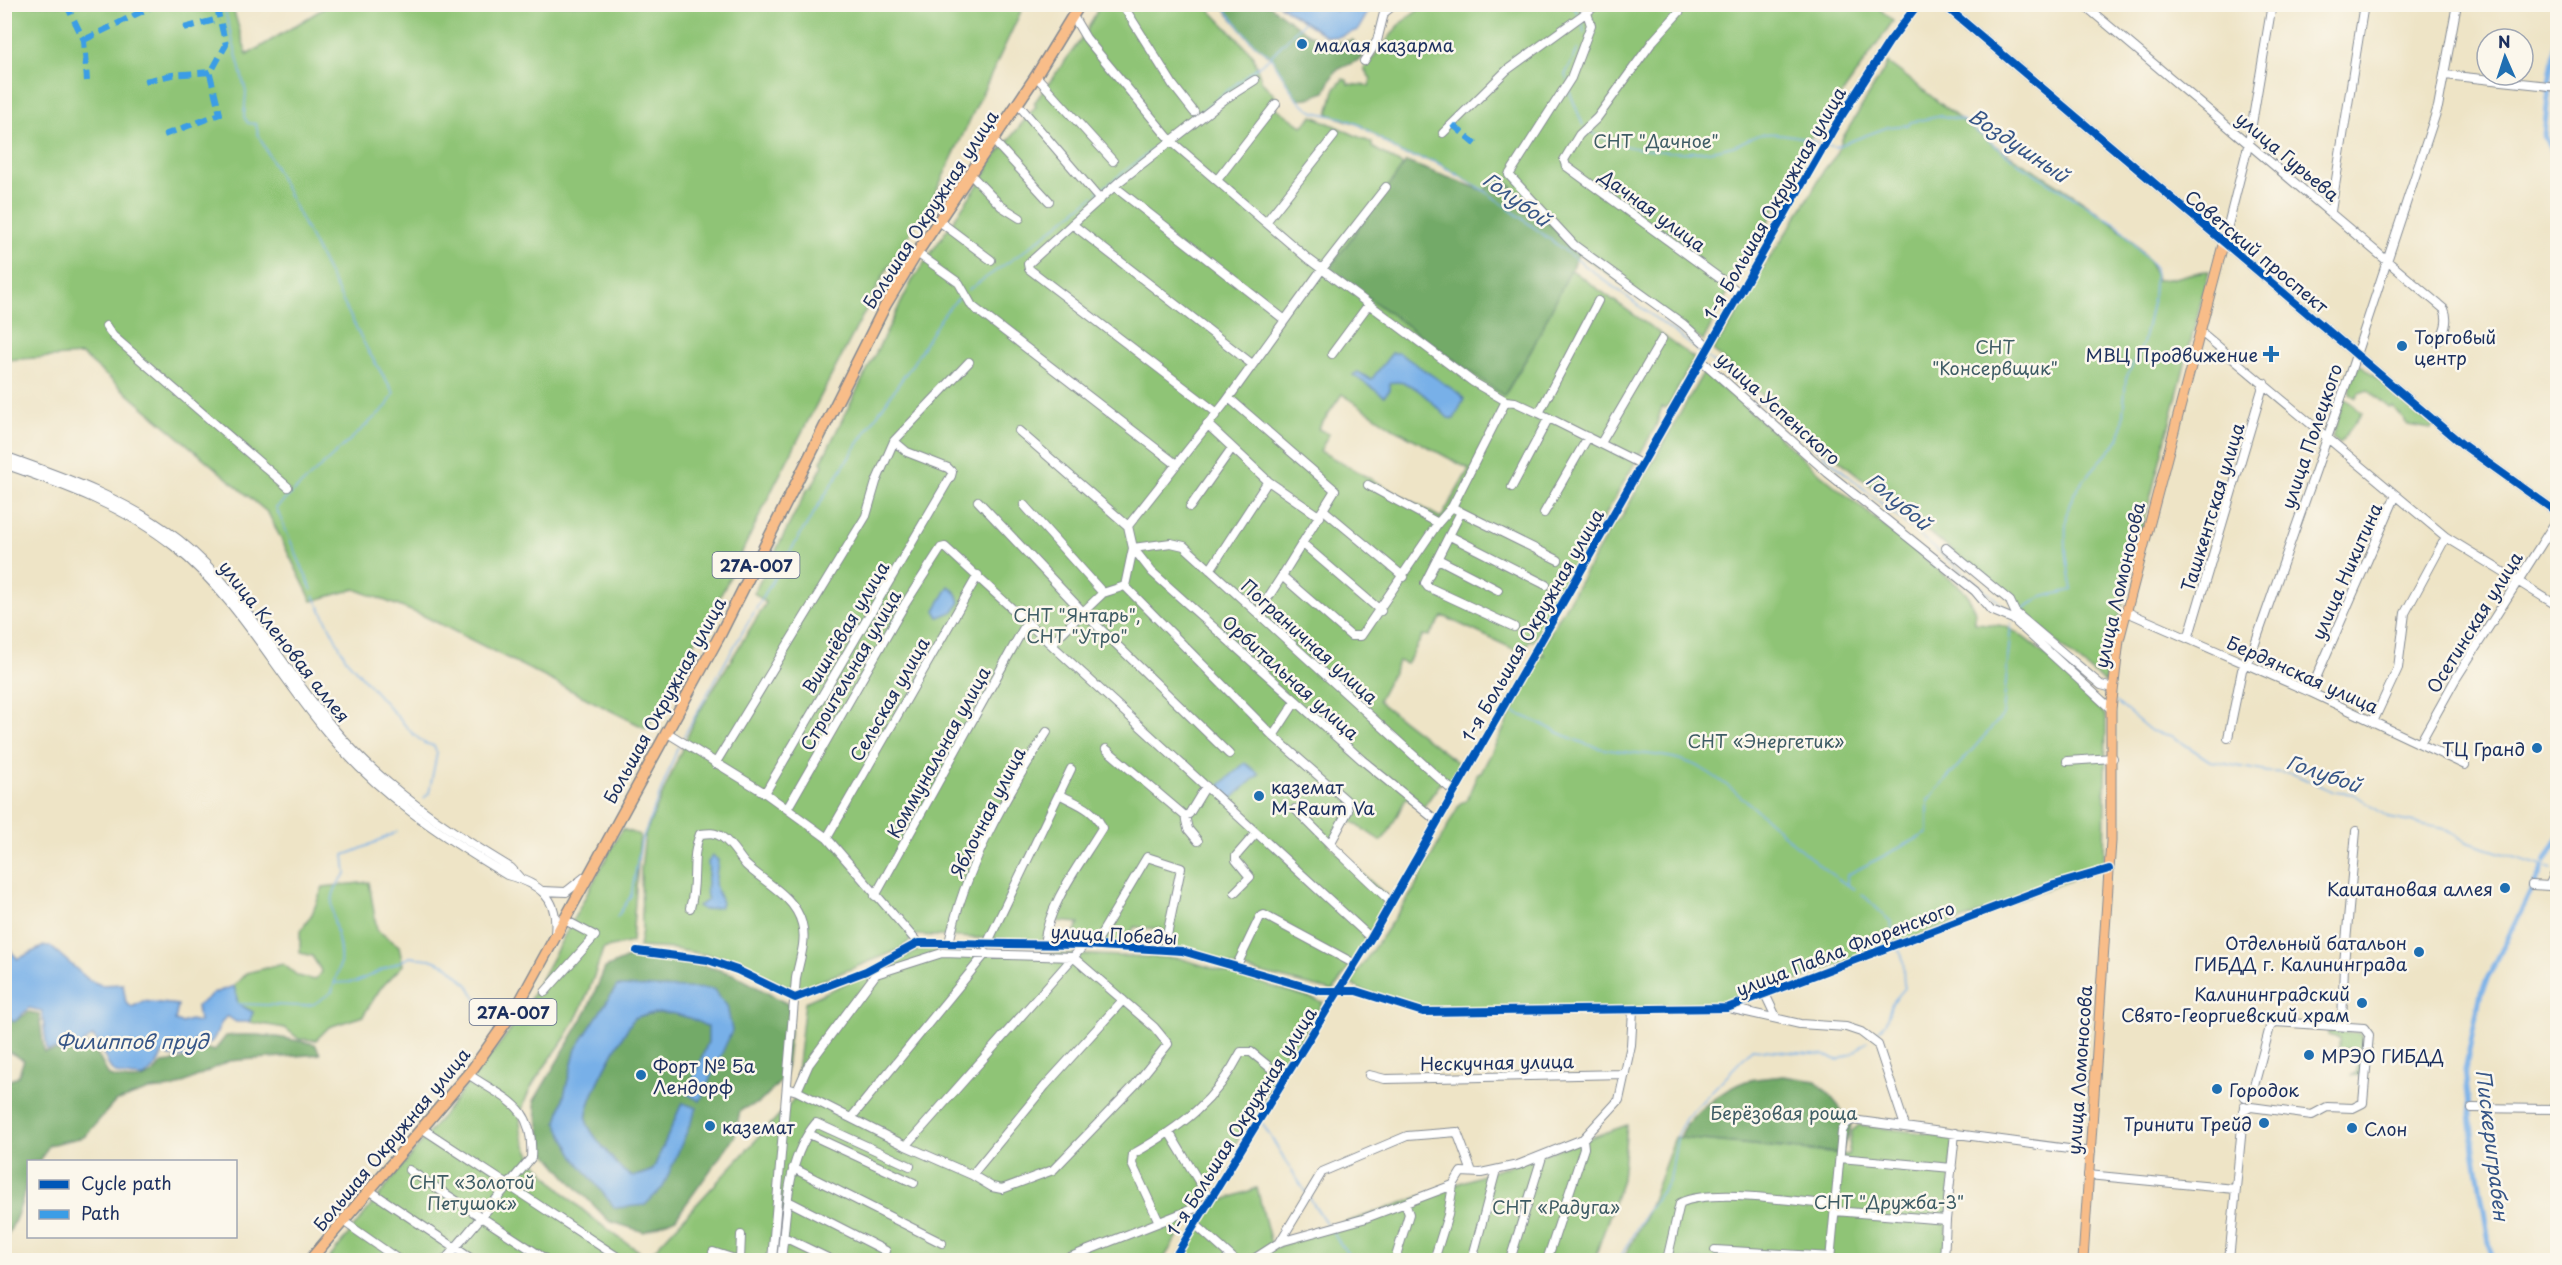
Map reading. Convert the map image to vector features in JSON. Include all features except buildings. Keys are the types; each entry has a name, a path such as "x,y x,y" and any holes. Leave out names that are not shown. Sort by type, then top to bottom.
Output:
{"highway":[{"name":"Большая Окружная улица","path":"310,1260 468,1074 518,1005 796,488 885,306 917,253 1036,76 1080,4"}],"main road":[{"name":"Советский проспект","path":"1943,4 2463,445 2558,513"},
{"name":"улица Ломоносова","path":"2083,1259 2113,758 2111,709 2119,640 2224,241"}],"street":[{"path":"1122,4 1173,85 1194,112"},
{"path":"1364,61 1377,41 1384,14 1395,4"},
{"path":"1443,133 1507,70 1598,4"},
{"name":"Дачная улица","path":"1682,4 1680,11 1653,41 1611,100 1579,135 1564,160 1566,166 1740,293"},
{"name":"1-я Большая Окружная улица","path":"1173,1260 1371,938 1852,99 1918,4"},
{"name":"улица Ломоносова","path":"2224,241 2249,142 2272,4"},
{"path":"2331,211 2364,4"},
{"name":"улица Полецкого","path":"2228,738 2246,664 2356,354 2438,107 2457,4"},
{"name":"улица Гурьева","path":"2088,6 2444,309 2446,321 2443,336 2437,342"},
{"path":"1587,13 1591,25 1571,78 1509,175 1574,245 1683,324 1707,349"},
{"path":"1073,16 1086,38 1171,141 1322,269 1449,366 1506,401 1515,402 1539,413 1641,464"},
{"path":"2445,75 2558,87"},
{"path":"1036,76 1113,161"},
{"path":"1216,412 1029,269 1028,264 1115,186 1226,99 1255,80"},
{"path":"1017,103 1100,200"},
{"path":"1217,180 1276,104"},
{"path":"1266,222 1334,136"},
{"path":"993,140 1049,201"},
{"path":"970,174 1001,206 1020,218"},
{"path":"1115,186 1285,320"},
{"path":"1128,526 1229,398 1322,269 1386,187"},
{"path":"939,221 992,260"},
{"path":"1072,224 1252,364"},
{"path":"917,253 958,283 972,306 1176,464"},
{"path":"1539,413 1598,301"},
{"path":"1332,354 1369,304"},
{"path":"106,326 113,336 288,487"},
{"path":"2201,332 2265,383 2446,537 2558,606"},
{"path":"1601,443 1662,339"},
{"name":"улица Успенского","path":"1701,360 1828,473 1975,591 1991,610 2013,619 2111,709"},
{"path":"715,764 866,516 876,482 894,441 969,362"},
{"name":"Ташкентская улица","path":"2188,639 2265,383"},
{"path":"1229,398 1274,440 1333,487 1335,494 1258,614"},
{"path":"1282,576 1351,636 1361,636 1381,611 1438,523 1452,507 1506,401"},
{"path":"1512,487 1548,419"},
{"path":"1207,424 1268,481 1322,514 1404,577"},
{"path":"1019,431 1128,526 1133,548 1125,586"},
{"path":"1544,513 1588,437"},
{"name":"Вишнёвая улица","path":"765,793 951,476 952,472 948,468 907,452 894,441"},
{"path":"1190,507 1232,448"},
{"name":"улица Кленовая аллея","path":"4,456 109,496 152,520 179,540 231,591 322,715 371,768 425,814 511,868 520,878 542,891"},
{"name":"улица Кленовая аллея","path":"4,464 106,503 141,523 174,546 225,596 316,720 365,774 402,806 444,836 507,875 520,878"},
{"path":"1210,570 1268,481"},
{"path":"1368,485 1438,523"},
{"name":"улица Никитина","path":"2310,692 2396,495"},
{"path":"978,501 1083,612 1229,754"},
{"path":"1024,505 1103,593"},
{"path":"1452,507 1558,560"},
{"path":"1461,512 1426,578 1428,587 1515,627"},
{"name":"Осетинская улица","path":"2420,743 2454,680 2558,518"},
{"path":"1450,536 1546,585"},
{"path":"2373,722 2398,668 2405,613 2446,537"},
{"name":"Пограничная улица","path":"1133,548 1172,543 1184,546 1454,792"},
{"path":"1302,543 1381,611"},
{"name":"Строительная улица","path":"788,809 905,604 941,548 948,548 978,575"},
{"name":"Орбитальная улица","path":"1133,548 1152,572 1362,760 1437,821"},
{"path":"1946,548 2010,601 2015,612 2101,685 2113,687"},
{"path":"1438,559 1498,590"},
{"path":"978,575 1371,938"},
{"name":"Сельская улица","path":"826,838 978,575"},
{"path":"1051,644 1103,593 1125,586"},
{"path":"1125,586 1273,736 1346,800 1348,811 1330,844"},
{"name":"Бердянская улица","path":"2127,612 2310,692 2465,765"},
{"name":"Коммунальная улица","path":"875,896 1027,622"},
{"path":"1273,736 1296,701"},
{"path":"637,951 708,960 737,970 795,998 866,972 918,943 826,838 765,793 666,732"},
{"name":"Яблочная улица","path":"949,942 955,915 975,860 1025,765 1047,732"},
{"path":"1106,749 1185,816 1188,828 1198,841"},
{"path":"2067,761 2113,758"},
{"path":"851,1118 986,949 1071,769"},
{"path":"1185,816 1189,814 1206,786"},
{"path":"1044,945 1046,927 1053,910 1102,828 1100,819 1088,809 1059,794"},
{"path":"1295,809 1391,902"},
{"path":"2342,1026 2344,964 2356,831"},
{"path":"690,908 694,893 694,848 700,834 710,832 721,837 746,865 772,884 796,911 802,922 803,946 795,998 772,1260"},
{"path":"1235,892 1250,877 1236,860 1236,856 1256,833"},
{"path":"1094,946 1147,857 1181,868 1164,950"},
{"path":"2534,885 2548,886 2558,867"},
{"name":"улица Павла Флоренского","path":"1727,1008 1766,996 2054,885 2107,869"},
{"path":"542,891 566,892 588,874"},
{"path":"542,891 555,908 555,935"},
{"path":"1236,967 1260,917 1264,915 1355,964"},
{"path":"545,992 595,936 563,920"},
{"name":"улица Победы","path":"918,943 949,942 986,949 1084,945 1182,951 1320,991 1339,991"},
{"path":"906,1146 1084,945"},
{"path":"787,1088 906,1146 972,1175 992,1187 1002,1189 1053,1170 1167,1049 1167,1040 1073,957 986,949 942,953 876,974 809,1064 796,1091"},
{"name":"улица Павла Флоренского","path":"1339,991 1356,991 1423,1012 1727,1008 1776,1017"},
{"name":"улица Павла Флоренского","path":"1766,996 1776,1017"},
{"path":"972,1175 1045,1086 1123,1000"},
{"path":"1434,1260 1448,1215 1453,1185 1461,1172 1496,1170 1542,1157 1583,1139 1619,1100 1631,1045 1633,1010"},
{"path":"1776,1017 1800,1024 1846,1027 1861,1032 1875,1042 1905,1126"},
{"path":"2243,1111 2251,1107 2312,1115 2327,1107 2353,1108 2363,1103 2369,1035 2364,1028 2276,1022 2270,1027 2254,1086 2245,1097"},
{"path":"1159,1222 1131,1158 1134,1154 1203,1107 1221,1086 1241,1052 1251,1052 1278,1074"},
{"path":"445,1260 531,1158 528,1121 516,1105 468,1074"},
{"name":"Нескучная улица","path":"1369,1075 1397,1078 1625,1074"},
{"path":"2229,1260 2246,1084"},
{"path":"2472,1108 2558,1109"},
{"path":"1715,1250 1830,1259 1842,1131 1852,1120 2091,1152"},
{"path":"781,1260 793,1168 814,1126 820,1123 910,1166"},
{"path":"426,1131 622,1260"},
{"path":"1063,1260 1209,1202 1169,1132"},
{"path":"1280,1242 1322,1172 1395,1141 1423,1134 1457,1132 1472,1173"},
{"path":"1944,1260 1955,1133"},
{"path":"809,1134 914,1183"},
{"path":"1547,1260 1584,1148 1583,1139"},
{"path":"1510,1260 1542,1157"},
{"path":"1840,1158 1952,1168"},
{"path":"793,1168 942,1243"},
{"path":"409,1170 547,1260"},
{"path":"1472,1260 1496,1170"},
{"path":"2088,1175 2235,1189"},
{"path":"1252,1260 1280,1242 1363,1219 1453,1185"},
{"path":"369,1190 472,1260"},
{"path":"1667,1260 1676,1213 1680,1203 1686,1200 1742,1197 1946,1220"},
{"path":"788,1201 886,1251"},
{"path":"1395,1260 1408,1214 1405,1203"},
{"path":"343,1221 399,1260"},
{"path":"1195,1224 1235,1260"},
{"path":"713,1252 739,1260 741,1236"},
{"path":"784,1237 832,1260"}],"green space":[{"name":"СНТ \"Дачное\"","path":"1874,4 1893,21 1813,136 1809,138 1762,235 1750,248 1751,253 1731,287 1727,289 1727,294 1703,341 1579,253 1508,183 1496,180 1485,191 1436,162 1402,154 1360,125 1328,114 1334,90 1343,79 1347,80 1348,84 1369,86 1371,79 1364,69 1401,23 1425,5"},
{"path":"5,5 232,5 247,55 329,5 1024,5 934,196 886,271 775,484 724,589 647,729 424,616 355,589 312,601 268,513 82,355 5,360"},
{"name":"СНТ \"Янтарь\", СНТ \"Утро\"","path":"1100,5 1205,5 1252,54 1262,82 1279,100 1275,107 1302,126 1313,116 1372,143 1372,147 1404,166 1330,269 1505,395 1532,349 1570,269 1694,358 1670,403 1666,408 1662,407 1656,426 1533,641 1529,640 1522,653 1443,616 1429,636 1423,635 1407,664 1399,661 1378,701 1462,766 1451,783 1445,777 1422,809 1406,798 1388,833 1381,841 1348,819 1328,844 1386,895 1371,933 1333,991 1156,947 1161,929 1134,927 1126,945 1072,937 1079,923 1054,921 1042,940 1037,941 916,935 901,949 805,987 787,987 731,959 674,949 639,947 642,930 641,870 645,834 696,717 766,603 754,593 808,488 811,488 823,465 821,462 912,281 988,170 987,167 1036,106 1034,103 1085,34","holes":["1342,394 1393,428 1469,469 1441,518 1320,451 1329,434 1318,429"]},
{"path":"1221,5 1269,5 1308,34 1331,44 1353,40 1363,58 1335,71 1325,92 1309,98 1297,99 1271,57 1252,42"},
{"name":"СНТ \"Консервщик\"","path":"1888,63 1990,142 2059,185 2111,222 2133,241 2148,261 2156,280 2209,271 2116,630 2111,634 2105,683 2030,620 2028,614 1989,581 1789,419 1713,350 1735,318 1754,282 1824,170 1837,154 1842,139"},
{"path":"1406,162 1485,191 1499,175 1579,253 1532,349 1504,396 1329,269"},
{"path":"2361,365 2433,426 2431,429 2408,425 2393,407 2389,408 2368,390 2359,393 2356,398 2350,394 2352,378"},
{"name":"СНТ «Энергетик»","path":"1703,373 1741,403 1825,478 1966,592 1975,612 1975,623 2003,626 2028,640 2106,716 2104,868 1724,1007 1437,1014 1361,990 1351,984 1351,981 1413,891 1460,803 1466,801 1478,773 1481,773 1518,700 1516,696 1539,655 1544,655 1541,649 1612,526 1620,520"},
{"path":"2344,400 2362,413 2340,443 2332,437"},
{"name":"СНТ «Золотой Петушок»","path":"622,829 640,835 632,942 603,949 591,986 580,1010 561,1044 537,1077 527,1095 521,1115 522,1133 530,1153 545,1173 584,1211 639,1251 629,1260 328,1260 520,1018"},
{"path":"369,882 377,930 399,946 403,965 380,989 363,1016 329,1027 316,1040 299,1039 285,1028 249,1022 253,1012 238,1004 234,986 246,973 283,964 298,976 314,980 322,972 312,956 300,953 300,932 312,914 323,887"},
{"path":"921,949 1179,958 1323,1002 1163,1260 645,1260 794,1099 805,1002"},
{"path":"630,957 657,958 702,965 733,974 793,1007 785,1077 759,1103 740,1110 735,1136 676,1218 644,1232 609,1221 570,1181 544,1150 534,1101 587,1011 605,968","holes":["615,989 727,1006 700,1101 687,1093 708,1042 709,1027 682,1015 654,1013 634,1018 596,1086 590,1101 587,1123 614,1161 631,1176 653,1170 682,1103 645,1205 557,1123 576,1049"]},
{"path":"5,1012 14,1022 29,1012 39,1014 44,1052 73,1050 92,1044 109,1076 124,1079 144,1078 162,1063 178,1061 192,1055 198,1046 214,1051 226,1036 259,1035 315,1044 320,1054 229,1061 173,1088 149,1090 115,1102 84,1137 49,1145 41,1160 27,1160 22,1202 5,1239 5,1083 18,1076 24,1060 5,1050"},
{"path":"2328,1031 2359,1033 2363,1036 2361,1076 2352,1075 2357,1072 2357,1050 2346,1048 2345,1051 2339,1051 2339,1038 2328,1035"},
{"name":"Берёзовая роща","path":"1783,1076 1816,1081 1840,1108 1851,1125 1848,1138 1840,1153 1680,1138 1684,1129 1698,1112 1727,1090 1751,1080"},
{"name":"СНТ «Радуга»","path":"1627,1125 1622,1179 1594,1260 1177,1260 1210,1205 1257,1188 1272,1248"},
{"name":"СНТ \"Дружба-3\"","path":"1859,1125 1953,1137 1945,1260 1623,1260 1648,1211 1675,1137 1848,1155 1852,1131"}],"water":[{"path":"1279,5 1330,5 1335,11 1343,5 1372,5 1358,30 1337,37 1326,36"},
{"path":"1392,353 1399,353 1461,395 1464,399 1454,419 1448,418 1422,393 1406,384 1390,383 1390,390 1384,396 1353,375 1358,372 1371,380"},
{"path":"949,586 957,594 960,602 954,611 939,617 935,610"},
{"path":"1245,763 1259,774 1231,799 1219,786"},
{"path":"713,856 718,860 715,885 722,903 719,907 703,910 698,906 708,900 706,891 708,862"},
{"name":"Филиппов пруд","path":"5,945 18,959 44,946 50,946 89,980 101,985 123,984 126,1003 132,1007 143,1001 178,1005 175,1021 182,1023 190,1020 199,1022 197,1006 214,993 234,986 238,1004 253,1012 249,1022 236,1022 227,1016 208,1045 199,1039 195,1040 185,1057 169,1057 163,1052 157,1065 144,1077 120,1075 110,1067 93,1036 78,1047 47,1050 42,1011 29,1008 14,1022 5,1012"},
{"path":"617,986 713,989 727,1006 732,1031 700,1101 687,1094 708,1042 708,1027 681,1015 654,1013 634,1018 604,1070 590,1101 587,1123 596,1138 623,1171 631,1176 640,1175 653,1170 682,1103 697,1108 663,1187 645,1205 615,1208 574,1157 557,1123 576,1049"}],"waterway":[{"path":"223,4 246,92 244,117 248,123 256,124 258,134 368,351 394,393 387,406 276,508 312,590"},
{"name":"Голубой","path":"1221,4 1252,42 1269,55"},
{"name":"Воздушный","path":"1572,4 1578,14"},
{"name":"Воздушный","path":"1582,20 1584,33"},
{"path":"1170,136 1270,57 1304,22"},
{"name":"Пискериграбен","path":"2549,83 2558,30"},
{"name":"Воздушный","path":"1567,80 1565,75 1578,49"},
{"name":"Голубой","path":"1271,57 1297,99 1314,112 1343,118 1360,125 1402,154 1436,162 1485,191 1702,353"},
{"name":"Воздушный","path":"1568,88 1583,125"},
{"name":"Пискериграбен","path":"2549,89 2544,136 2558,161"},
{"name":"Воздушный","path":"1827,145 1835,147 1888,127 1908,125 1911,122 1941,116 1962,120 2019,164 2118,225 2155,268 2153,298 2143,344 2126,378 2119,439 2078,488 2069,506 2066,537 2072,590 2042,597 2019,611"},
{"name":"Воздушный","path":"1589,130 1619,144 1659,151 1699,152 1733,146 1759,135 1770,134 1793,136 1822,144"},
{"path":"1097,193 1166,139"},
{"path":"968,290 1023,252 1094,196"},
{"path":"684,736 818,505 939,322 962,295"},
{"name":"Голубой","path":"1708,358 2012,613"},
{"path":"314,596 346,659 412,733 424,743 434,746 437,753 429,793 424,798"},
{"name":"Воздушный","path":"1854,889 1847,885 1847,875 1928,833 1928,800 2003,715 2011,623"},
{"name":"Голубой","path":"2031,631 2108,696"},
{"name":"Голубой","path":"2116,702 2151,731 2172,736 2210,761 2268,772 2291,773 2334,792 2354,794 2389,818 2445,829 2469,843 2552,869"},
{"path":"1506,710 1599,748 1669,757 1696,765 1745,800 1811,858 1847,885"},
{"path":"617,917 631,896 641,842 678,747"},
{"path":"238,1004 302,1006 314,1004 332,992 340,964 332,907 337,885 346,874 344,855 397,832"},
{"name":"Пискериграбен","path":"2545,862 2558,838"},
{"name":"Пискериграбен","path":"2492,1260 2474,1150 2465,1070 2481,992 2542,869"},
{"name":"Воздушный","path":"1862,894 1891,922 1894,942"},
{"name":"Воздушный","path":"1873,1036 1885,1024 1892,1003 1905,988 1903,958 1897,948"},
{"path":"334,983 356,982 410,957 430,959 448,966 468,985 480,1005 496,1019"},
{"name":"Воздушный","path":"1619,1260 1643,1217 1670,1180 1678,1132 1686,1118 1752,1049 1823,1055 1838,1060 1850,1055 1867,1042"},
{"path":"1262,1123 1306,1193"},
{"path":"1309,1197 1328,1226"},
{"path":"1332,1232 1352,1260"}],"marked path":[{"path":"66,4 84,40 87,81"},
{"path":"84,40 157,4"},
{"path":"164,135 220,114 210,74 226,45 216,4"},
{"path":"184,28 219,19"},
{"path":"145,81 172,75 211,72"},
{"path":"1453,125 1479,147"}],"cycle path":[{"path":"1173,1260 1371,938 1837,123 1889,42 1918,4"},
{"path":"1943,4 2463,445 2558,513"},
{"path":"637,951 708,960 737,970 795,998 866,971 918,943 949,943 1084,945 1182,951 1320,991 1356,991 1423,1012 1727,1008 2054,885 2109,869"}],"place":[{"name":"малая казарма","path":"1302,44"},
{"name":"Торговый центр","path":"2402,346"},
{"name":"МВЦ Продвижение","path":"2271,354"},
{"name":"ТЦ Гранд","path":"2537,748"},
{"name":"каземат M-Raum Va","path":"1259,796"},
{"name":"Каштановая аллея","path":"2505,888"},
{"name":"Отдельный батальон ГИБДД г. Калининграда","path":"2419,952"},
{"name":"Калининградский Свято-Георгиевский храм","path":"2362,1003"},
{"name":"МРЭО ГИБДД","path":"2309,1055"},
{"name":"Форт № 5а Лендорф","path":"641,1075"},
{"name":"Городок","path":"2217,1089"},
{"name":"Тринити Трейд","path":"2264,1123"},
{"name":"каземат","path":"710,1126"},
{"name":"Слон","path":"2352,1128"}]}
